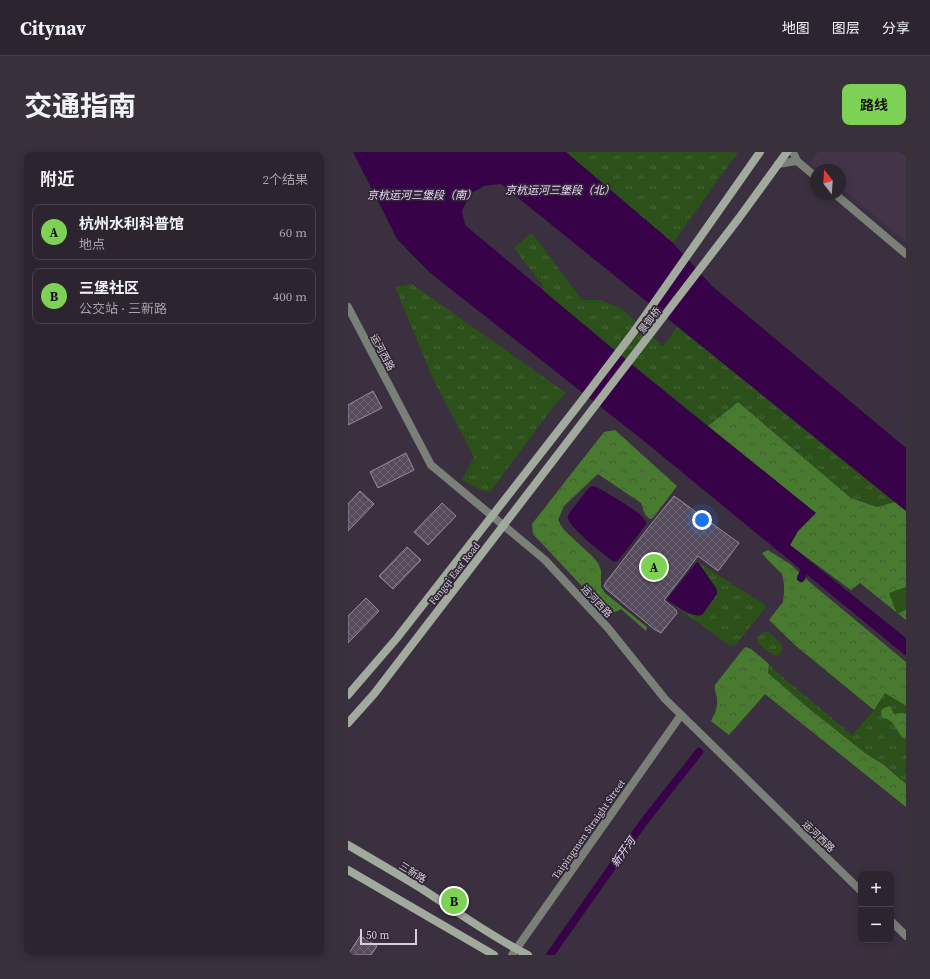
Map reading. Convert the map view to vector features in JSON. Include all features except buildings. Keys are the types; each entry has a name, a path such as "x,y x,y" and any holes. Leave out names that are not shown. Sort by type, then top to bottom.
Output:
{"main road":[{"name":"景御桥","path":"563,426 633,333 760,152"},
{"path":"778,164 787,152"},
{"name":"景御桥","path":"574,434 739,218 778,164"},
{"name":"Fengqi East Road","path":"348,695 397,638 563,426"},
{"name":"Fengqi East Road","path":"348,723 374,694 574,434"},
{"name":"三新路","path":"348,845 419,887 514,952 528,955"},
{"path":"348,870 494,955"}],"street":[{"path":"794,152 797,161 810,172"},
{"path":"778,164 797,161"},
{"path":"842,200 906,254"},
{"name":"运河西路","path":"348,307 431,465 545,560 608,628 665,699 858,888"},
{"name":"Taipingmen Straight Street","path":"514,952 681,715"},
{"path":"894,924 906,936"}],"shaded area":[{"path":"818,152 906,152 906,242 846,192 846,164 811,163"}],"green space":[{"path":"566,152 738,152 673,243"},
{"path":"531,233 582,300 601,300 621,308 663,346 677,327 895,502 877,507 851,498 738,402 708,426 543,291 542,284 514,248"},
{"path":"412,284 566,393 553,407 490,492 482,491 462,480 474,457 434,381 395,287"},
{"path":"738,402 851,498 877,507 895,502 906,511 906,620 860,583 851,590 790,545 798,531 815,513 708,426"},
{"path":"615,430 677,486 653,518 650,519 645,514 641,503 598,474 564,506 558,520 564,530 598,563 601,570 601,587 605,593 647,627 646,631 621,609 609,615 533,534 532,524 604,432"},
{"path":"768,550 790,564 906,662 906,706 885,693 874,710 796,646 769,620 783,602 784,584 782,574 762,553"},
{"path":"698,562 765,605 765,608 735,646 729,645 668,601 689,613 698,615 702,614 717,594 717,591"},
{"path":"906,587 906,610 897,614 889,593"},
{"path":"763,632 769,632 781,644 781,653 777,656 766,650 758,642 758,637"},
{"path":"746,647 751,649 769,664 768,673 807,707 865,753 884,765 906,784 906,807 765,694 729,735 711,721 717,704 715,685"},
{"path":"769,664 774,670 852,735 874,710 885,693 906,706 906,784 887,767 865,753 807,707 768,673"},
{"path":"890,706 894,714 906,714 906,738 902,737 890,721 882,717 881,711"}],"water":[{"path":"353,152 566,152 673,243 712,286 906,448 906,511 501,184 484,186 470,194 462,211 465,225 637,369 816,513 798,531 790,545 906,638 906,656 644,441 429,272 397,239"},
{"path":"594,486 630,507 646,522 645,526 621,557 614,562 574,528 568,517 570,512 588,489"},
{"path":"698,562 716,588 717,594 702,615 693,615 684,611 667,599"}],"waterway":[{"name":"新开河","path":"801,578 806,567"},
{"name":"新开河","path":"550,955 643,823 699,752"}],"place":[{"name":"杭州水利科普馆","path":"654,567"},
{"name":"三堡社区","path":"454,901"}],"water label":[{"name":"京杭运河三堡段（北）","path":"560,190"},
{"name":"京杭运河三堡段（南）","path":"422,195"}]}
